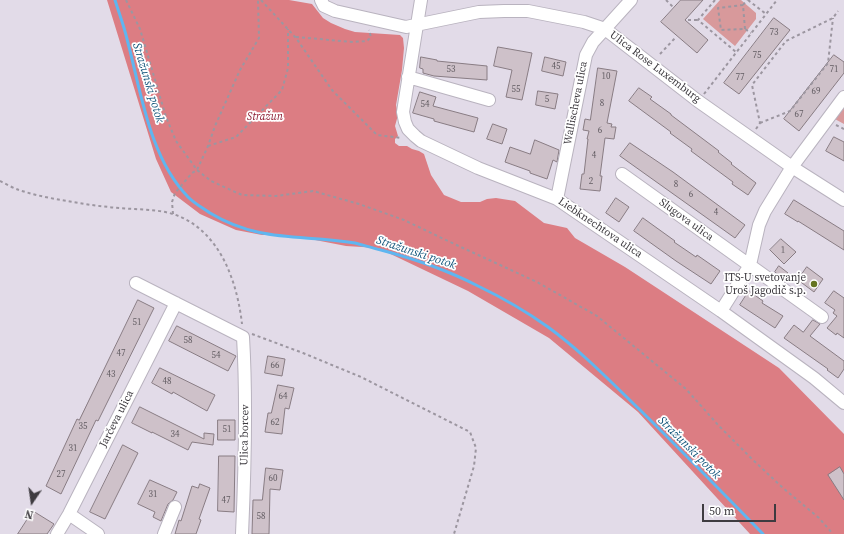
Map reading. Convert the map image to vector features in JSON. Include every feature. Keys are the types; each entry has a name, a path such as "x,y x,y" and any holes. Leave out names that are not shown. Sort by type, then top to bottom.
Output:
{"street":[{"name":"Ulica Rose Luxemburg","path":"321,0 324,6 335,11 406,27 479,12 504,10 528,11 584,22 605,29 698,101 792,167 844,200"},
{"name":"Liebknechtova ulica","path":"421,0 403,112 405,122 414,136 478,168 558,199 721,311 814,378 844,402"},
{"name":"Wallischeva ulica","path":"558,199 583,64 588,48 631,0"},
{"path":"408,77 489,100"},
{"path":"721,311 750,265 759,225 765,211 792,167 844,97"},
{"name":"Slugova ulica","path":"622,174 822,317"},
{"path":"136,283 243,337"},
{"name":"Jarčeva ulica","path":"57,534 69,514 176,303"},
{"name":"Ulica borcev","path":"242,534 246,418 246,382 243,337"},
{"path":"164,534 175,507"},
{"path":"69,514 98,534"}],"path":[{"path":"126,0 140,29 166,116 176,141 197,170 211,181 242,195 276,196 313,190 359,204 404,220 544,286 597,316 686,389 719,426 752,459 783,488 819,518 833,534"},
{"path":"173,214 172,202 175,193 192,173 197,170 240,70 259,38 260,0"},
{"path":"260,0 295,37 332,90 377,135 421,140"},
{"path":"666,0 674,8"},
{"path":"698,20 715,0"},
{"path":"718,8 743,5 748,0 766,14"},
{"path":"698,101 777,0"},
{"path":"712,3 718,8 721,30"},
{"path":"743,5 745,29"},
{"path":"760,123 752,85 786,41 833,18 838,11"},
{"path":"295,37 354,42 367,41 371,37 370,31 362,16"},
{"path":"750,137 760,123 790,111 828,62 833,18"},
{"path":"688,20 698,20 736,52"},
{"path":"208,146 236,137 282,90 288,68 288,29"},
{"path":"716,35 721,30 745,29 751,33"},
{"path":"660,54 676,36"},
{"path":"0,181 19,190 56,199 173,214 191,223 217,246 226,264 235,291 241,317 243,337 250,333 361,377 470,432 476,448 474,466 454,534"}],"shaded area":[{"path":"720,0 741,0 756,13 756,19 735,46 703,19"},
{"path":"844,102 844,124 833,118"}],"green space":[{"name":"Stražun","path":"107,0 289,0 312,4 323,18 345,29 355,32 400,35 403,38 404,48 396,105 398,115 395,126 398,136 395,139 395,143 399,146 407,146 424,154 431,175 444,195 461,202 480,202 487,199 496,198 515,201 544,223 567,228 575,238 625,267 779,368 844,434 844,534 750,534 638,412 549,338 468,291 378,248 346,246 310,239 277,235 262,235 236,230 200,214 171,192 156,159"}],"building":[{"path":"681,0 703,0 685,20 708,40 697,53 661,22"},
{"path":"774,18 790,30 739,94 724,83"},
{"path":"498,47 532,53 522,100 506,97 512,70 494,66"},
{"path":"834,55 844,62 844,73 799,131 784,119"},
{"path":"421,57 437,61 487,66 487,80 434,76 423,73 423,69 420,68"},
{"path":"545,57 566,62 563,76 542,71"},
{"path":"598,68 617,71 607,123 612,124 611,127 616,127 614,139 605,138 600,176 602,176 600,191 580,189 582,174 584,174 589,131 583,130 585,119 590,120"},
{"path":"639,88 652,97 650,99 719,151 718,152 732,163 731,164 756,183 748,195 691,151 692,149 670,133 671,132 629,101"},
{"path":"538,91 558,94 555,109 536,105"},
{"path":"420,92 436,97 433,106 478,118 474,132 434,121 434,119 413,113"},
{"path":"493,124 507,129 502,144 487,139"},
{"path":"834,137 844,142 844,161 826,151"},
{"path":"535,140 559,150 557,162 553,160 547,179 505,162 510,147 530,154"},
{"path":"630,143 673,172 745,225 735,238 620,156"},
{"path":"616,198 629,207 619,222 606,213"},
{"path":"794,200 844,231 844,250 785,214"},
{"path":"643,218 675,241 674,242 696,257 697,255 720,271 711,284 634,231"},
{"path":"781,239 796,252 784,264 770,250"},
{"path":"779,266 788,273 783,279 775,272"},
{"path":"807,267 823,279 814,292 798,280"},
{"path":"749,291 763,301 762,303 783,316 775,328 740,305"},
{"path":"834,291 844,298 844,338 837,333 836,335 827,328 837,316 833,313 835,310 825,303"},
{"path":"138,300 154,308 98,421 96,420 61,494 46,486 77,419 79,420"},
{"path":"813,320 820,324 810,336 844,361 844,369 838,378 827,370 828,369 784,338 794,325 803,332"},
{"path":"177,326 236,356 228,371 169,341"},
{"path":"268,356 285,359 282,376 265,373"},
{"path":"160,368 215,395 207,411 173,392 172,394 152,383"},
{"path":"278,385 294,388 289,409 285,408 282,434 265,432 268,413 271,413"},
{"path":"140,407 204,439 204,433 214,434 213,445 192,442 188,450 132,423"},
{"path":"218,420 235,420 235,440 218,440"},
{"path":"123,445 138,453 105,519 90,512"},
{"path":"219,456 235,456 234,512 218,511"},
{"path":"840,467 844,474 844,500 828,475"},
{"path":"266,468 283,470 280,490 270,489 269,534 252,534 253,500 262,500"},
{"path":"150,480 177,492 173,500 168,504 161,521 153,517 155,512 138,504"},
{"path":"200,484 210,488 199,519 201,520 196,534 175,534 179,520 181,521 192,486 198,488"},
{"path":"33,511 54,524 47,534 18,534"}],"waterway":[{"name":"Stražunski potok","path":"115,0 126,34 142,101 155,143 164,163 175,181 193,202 228,223 246,229 281,236 355,243 394,253 443,270 466,280 514,305 548,327 595,366 763,534"}],"place":[{"name":"ITS-U svetovanje Uroš Jagodič s.p.","path":"814,284"}]}
